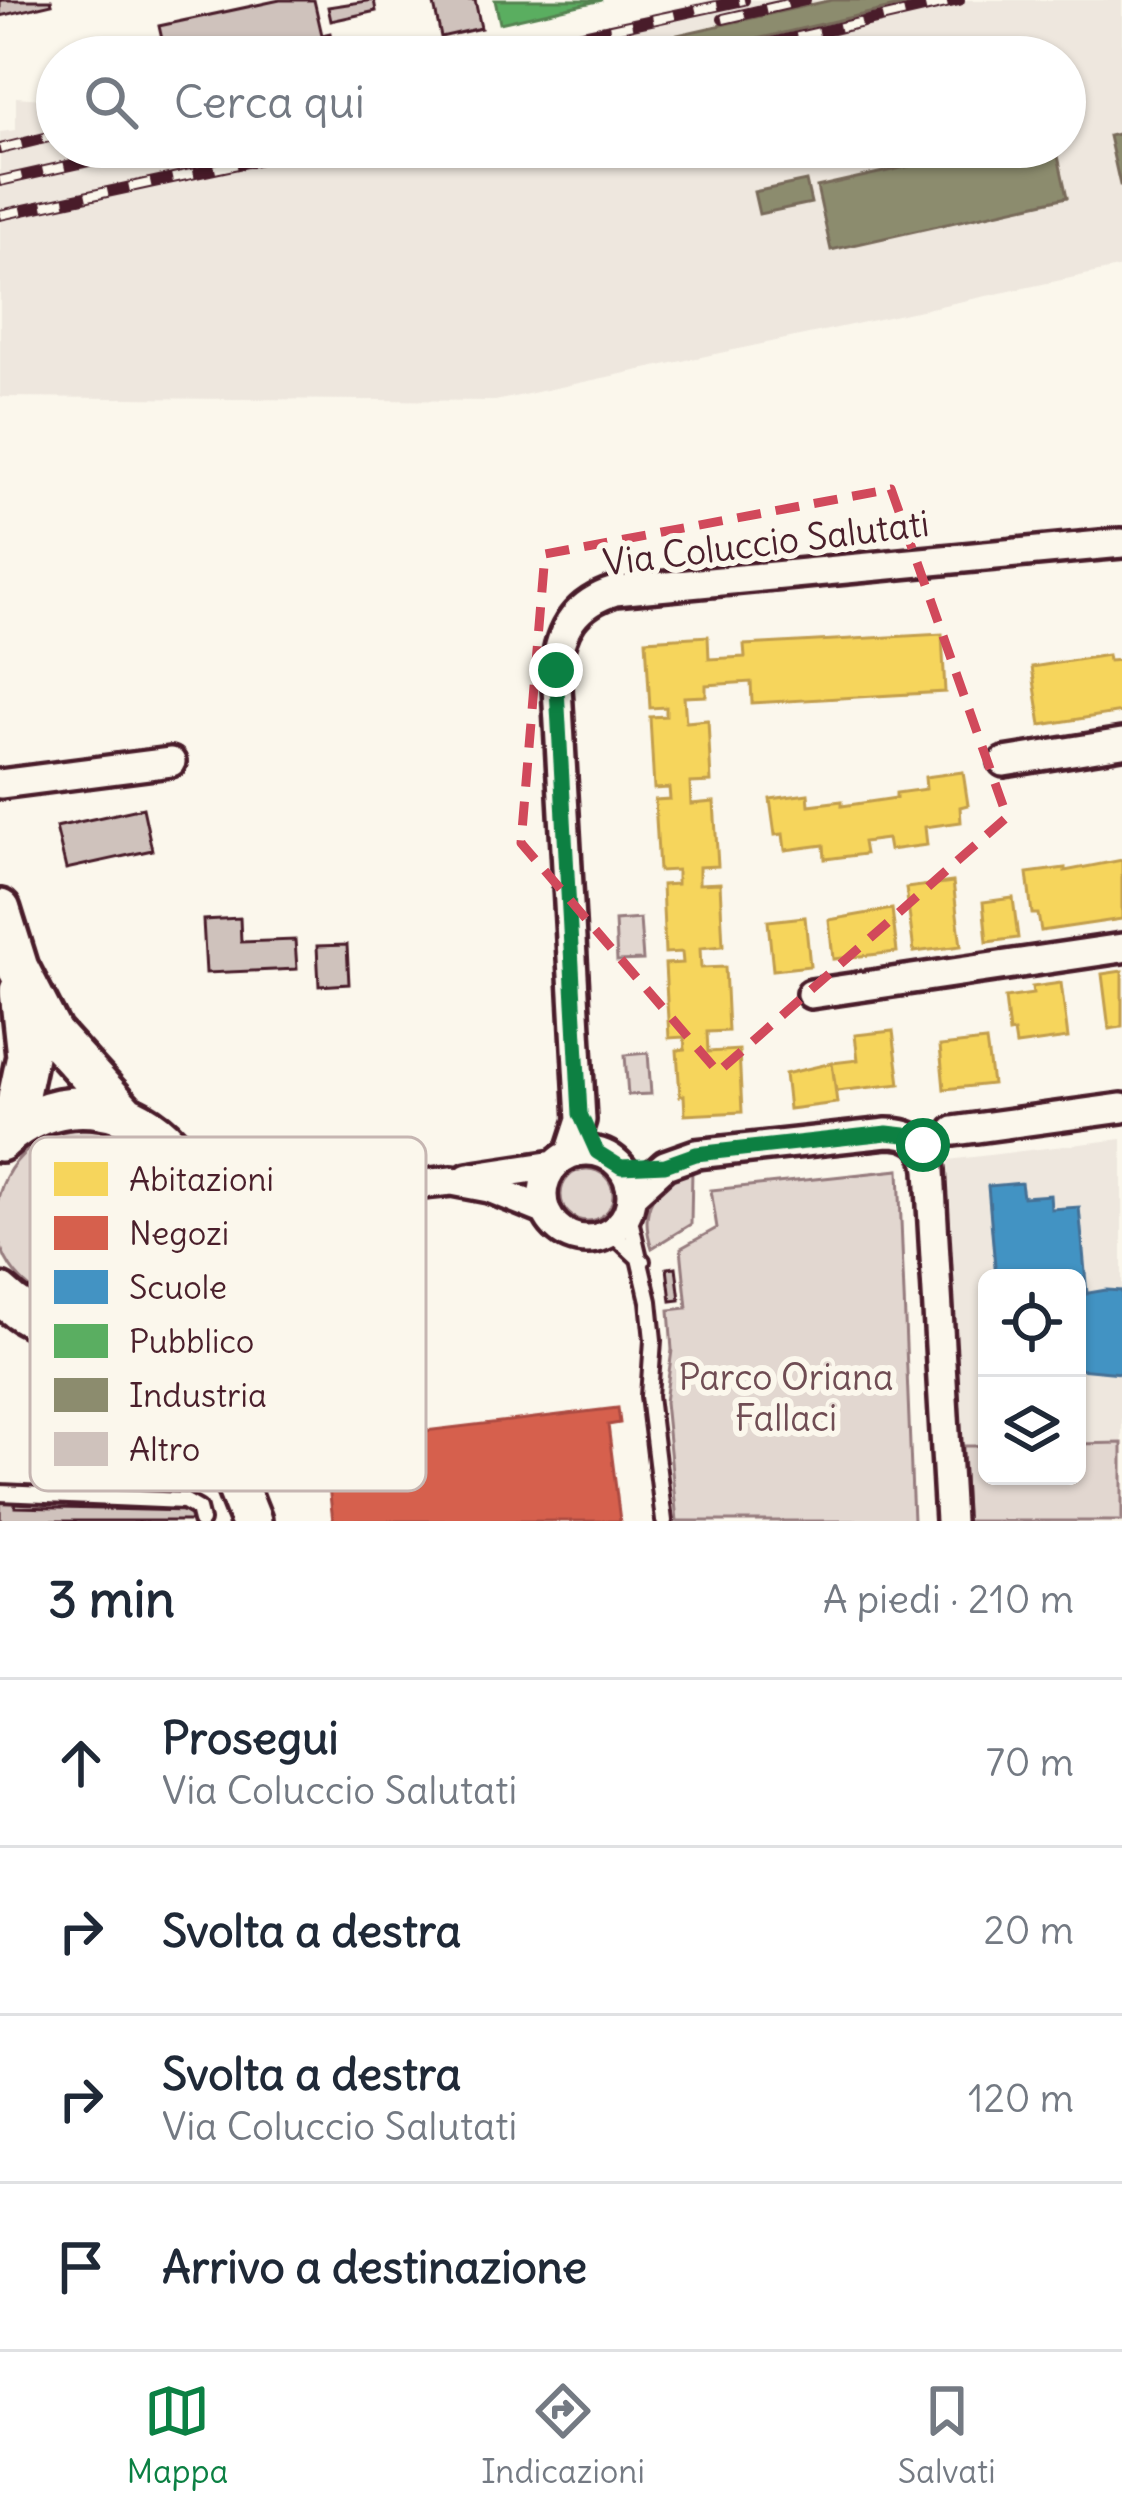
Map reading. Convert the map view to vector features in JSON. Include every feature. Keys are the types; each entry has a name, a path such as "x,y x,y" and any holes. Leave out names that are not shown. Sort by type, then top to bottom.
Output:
{"street":[{"name":"Via Coluccio Salutati","path":"586,1160 556,670 560,642 579,608 615,591 1122,543"},
{"path":"1004,762 1122,743"},
{"path":"0,784 171,762"},
{"path":"0,910 18,968 52,1034 124,1112"},
{"path":"811,994 1122,948"},
{"path":"5,1136 27,1056 18,968"},
{"path":"5,1136 32,1117 64,1106 90,1105 124,1112 161,1137"},
{"path":"954,1131 1122,1108"},
{"path":"426,1183 586,1160 665,1165 696,1154 887,1133 905,1135 923,1145 930,1170 950,1521"},
{"path":"586,1160 544,1186 546,1210 553,1223 571,1236 593,1239 665,1165"},
{"path":"586,1160 623,1213"},
{"path":"452,1181 502,1192 546,1210"},
{"path":"3,1298 30,1314"},
{"path":"239,1491 251,1521"}],"lane":[{"path":"623,1213 642,1261"},
{"path":"623,1213 642,1261 652,1324 649,1396 664,1521"},
{"path":"0,1493 184,1501 194,1504 201,1521"}],"highlighted area":[{"path":"891,489 1007,817 718,1072 521,843 545,554"}],"shaded area":[{"path":"710,0 1122,0 1122,267 495,401 0,397 0,132 16,130 16,97 36,98 36,168 1086,168 1086,36 551,36"},
{"path":"1122,1139 1122,1443 1086,1444 1086,1269 978,1269 978,1446 963,1446 948,1160"}],"green space":[{"path":"640,919 643,960 617,961 615,921"},
{"path":"648,1053 651,1094 628,1095 625,1055"},
{"path":"85,1129 121,1137 49,1137"},
{"path":"30,1149 30,1287 11,1267 -1,1238 -1,1198"},
{"path":"587,1169 606,1176 613,1195 606,1214 587,1221 568,1214 561,1195 568,1176"},
{"path":"692,1169 691,1224 652,1248 647,1221 653,1199 668,1182"},
{"name":"Parco Oriana Fallaci","path":"899,1170 913,1521 677,1521 665,1402 672,1350 669,1310 687,1308 681,1248 717,1228 711,1190"},
{"path":"1122,1443 1122,1521 966,1521 963,1446 978,1446 978,1485 1086,1485 1086,1444"}],"building: Abitazioni":[{"path":"942,634 945,692 752,703 751,682 706,685 706,696 684,697 686,722 708,720 711,782 690,783 691,804 714,802 718,866 699,867 699,884 720,883 723,946 700,948 701,968 725,967 728,1031 707,1032 708,1052 739,1050 742,1112 685,1115 677,1050 685,1049 684,1037 669,1038 665,964 683,963 682,952 665,953 662,885 677,884 677,870 659,871 655,800 670,799 669,788 654,789 650,717 666,716 666,707 650,708 646,640 708,636 709,659 745,657 744,645"},
{"path":"1108,655 1109,661 1122,660 1122,712 1041,725 1032,667"},
{"path":"963,772 968,805 960,807 961,822 925,827 927,845 889,850 887,839 863,842 865,854 825,859 824,845 785,850 783,834 775,835 770,799 808,794 809,805 842,801 842,806 896,798 896,793 926,789 925,777"},
{"path":"1122,860 1122,919 1041,931 1038,914 1032,914 1027,873"},
{"path":"953,882 961,946 914,952 906,888"},
{"path":"1013,898 1018,938 987,942 983,902"},
{"path":"892,909 897,952 833,959 829,920"},
{"path":"805,917 810,966 773,970 768,921"},
{"path":"1122,971 1122,1027 1109,1029 1102,974"},
{"path":"1061,983 1068,1038 1016,1045 1014,1032 1009,1033 1005,998 1033,994 1032,987"},
{"path":"893,1031 900,1084 836,1091 832,1063 858,1060 855,1035"},
{"path":"986,1041 992,1084 944,1089 940,1046"},
{"path":"832,1063 837,1103 789,1109 785,1074"}],"building: Negozi":[{"path":"618,1408 620,1423 608,1425 620,1521 333,1521 330,1491 426,1491 426,1431"}],"building: Scuole":[{"path":"1021,1183 1023,1197 1050,1195 1051,1209 1079,1207 1085,1269 995,1269 988,1186"},
{"path":"1122,1291 1122,1373 1086,1370 1086,1293"}],"building: Pubblico":[{"path":"495,0 602,0 500,23"}],"building: Industria":[{"path":"832,0 926,0 770,36 673,36"},
{"path":"1122,133 1122,185 1120,185 1109,136"},
{"path":"901,168 1061,168 1067,197 831,250 817,187"},
{"path":"806,181 811,203 759,214 754,192"}],"building: Altro":[{"path":"0,0 51,0 52,4 0,16"},
{"path":"280,0 314,0 322,35 331,36 161,36 159,26"},
{"path":"374,0 376,11 331,21 328,7"},
{"path":"433,0 475,0 481,28 441,36"},
{"path":"143,808 152,850 66,869 56,827"},
{"path":"240,918 241,942 295,940 297,969 206,973 203,920"},
{"path":"347,945 349,984 319,986 317,946"},
{"path":"676,1267 680,1300 671,1301 667,1268"},
{"path":"0,1502 15,1502 15,1507 191,1511 193,1521 0,1521"}],"railway":[{"path":"578,36 744,0"},
{"path":"723,19 805,0"},
{"path":"802,36 959,0"},
{"path":"0,149 36,140"},
{"path":"0,181 58,168"},
{"path":"0,215 219,168"}],"route":[{"path":"556,670 580,1120 597,1152 621,1167 887,1133 905,1135 923,1145"}]}
